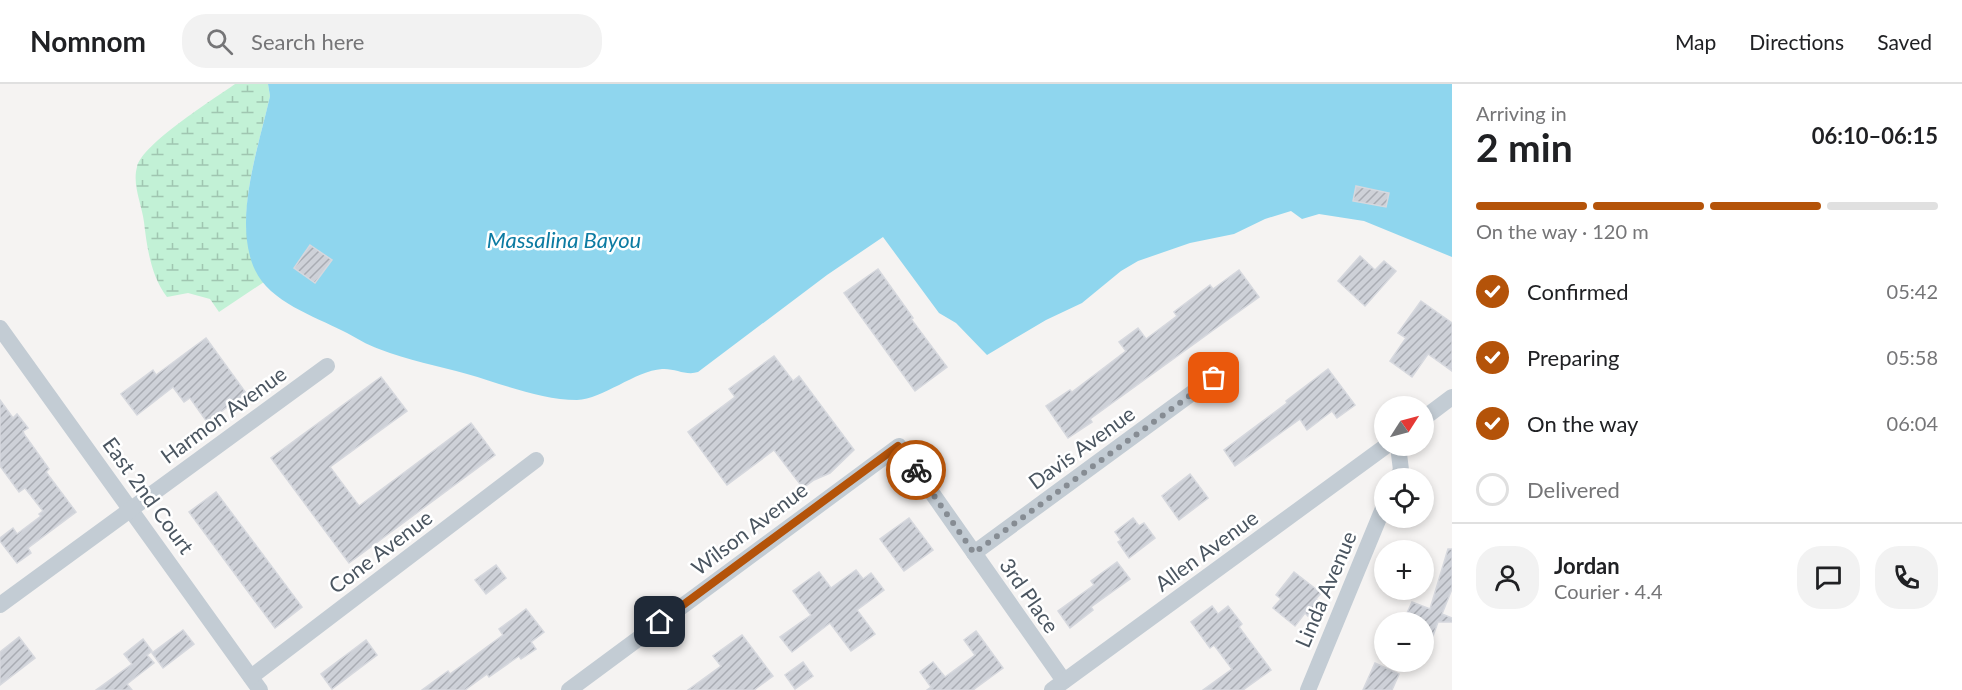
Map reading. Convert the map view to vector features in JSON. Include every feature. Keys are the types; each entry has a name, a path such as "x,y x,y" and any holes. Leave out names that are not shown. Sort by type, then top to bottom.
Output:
{"street":[{"name":"East 2nd Court","path":"0,328 255,683"},
{"name":"Harmon Avenue","path":"0,605 327,366"},
{"name":"Davis Avenue","path":"974,553 1214,378"},
{"path":"1434,410 1452,397"},
{"name":"3rd Place","path":"898,446 974,553 1058,686"},
{"name":"Wilson Avenue","path":"569,690 898,446"},
{"name":"Allen Avenue","path":"1058,686 1374,455"},
{"name":"Cone Avenue","path":"255,683 536,459"},
{"name":"Linda Avenue","path":"1308,690 1375,528"}],"green space":[{"path":"235,84 268,84 270,96 253,166 246,216 253,262 264,282 219,312 210,299 188,293 167,297 162,289 153,271 148,252 143,215 136,188 136,174 142,157 151,146 180,122"}],"water":[{"name":"Massalina Bayou","path":"268,84 1452,84 1452,257 1364,221 1319,214 1302,219 1291,211 1265,219 1234,234 1190,243 1138,261 1121,271 1082,303 1046,320 987,355 956,323 939,313 883,237 827,275 698,372 662,369 652,371 597,395 577,400 563,399 522,391 390,353 294,307 271,291 255,270 246,229 254,160 270,96"}],"building":[{"path":"1356,186 1389,193 1386,207 1353,201"},
{"path":"310,245 332,260 315,283 294,268"},
{"path":"1360,256 1375,270 1384,261 1396,271 1365,306 1338,281"},
{"path":"878,269 913,318 911,319 947,367 915,391 844,293"},
{"path":"1239,270 1259,297 1090,419 1092,422 1068,438 1046,406 1070,390 1072,392 1126,351 1119,342 1138,328 1146,339 1177,316 1174,312 1210,285 1213,289"},
{"path":"1421,301 1452,323 1452,371 1428,354 1412,377 1390,361 1406,338 1398,333"},
{"path":"206,338 246,393 207,422 190,398 184,402 173,387 137,415 121,394 153,370 156,375"},
{"path":"774,356 793,381 799,376 854,450 830,473 803,488 774,450 727,485 688,432 735,397 729,389"},
{"path":"1328,369 1355,405 1337,418 1332,411 1307,430 1300,419 1235,466 1224,450"},
{"path":"381,377 407,411 330,467 359,506 471,423 495,455 349,563 271,458"},
{"path":"0,400 13,418 17,414 28,428 23,431 24,434 49,469 46,472 76,512 28,548 31,553 17,563 0,538 13,528 17,534 41,516 39,514 43,511 25,488 19,492 0,466"},
{"path":"1190,474 1208,498 1179,520 1162,496"},
{"path":"216,492 302,607 275,628 189,512"},
{"path":"909,518 933,550 904,571 880,539"},
{"path":"1133,518 1139,526 1144,523 1155,538 1129,558 1118,542 1121,540 1115,532"},
{"path":"1448,549 1452,549 1452,589 1442,614 1452,618 1452,622 1438,622 1434,633 1434,612 1408,612 1412,602 1430,609"},
{"path":"1117,562 1130,579 1091,607 1093,610 1070,628 1058,611 1094,585 1091,581"},
{"path":"496,565 506,578 486,594 475,580"},
{"path":"856,570 863,579 871,573 884,590 857,610 875,634 851,651 830,623 792,652 780,637 811,615 793,591 819,572 831,588"},
{"path":"1294,572 1321,593 1316,599 1319,601 1308,616 1305,613 1295,626 1273,608 1281,599 1276,595"},
{"path":"1212,606 1218,614 1228,606 1242,624 1239,627 1271,670 1243,690 1203,690 1232,669 1214,645 1210,648 1191,622"},
{"path":"526,609 544,632 531,642 536,649 521,659 519,656 489,677 487,674 465,690 422,690 448,671 450,674 503,635 499,629"},
{"path":"183,630 194,644 163,668 152,653"},
{"path":"976,631 1003,668 973,690 927,690 931,687 920,672 933,662 945,677 975,655 964,640"},
{"path":"742,635 773,676 754,690 688,690 721,666 713,656"},
{"path":"19,637 35,658 0,685 0,652"},
{"path":"143,639 152,651 147,655 154,663 127,684 132,690 96,690 132,664 124,654"},
{"path":"366,640 377,655 332,689 321,674"},
{"path":"803,662 813,676 795,689 785,675"},
{"path":"1374,665 1374,672 1399,674 1392,690 1363,690"}],"way so far":[{"path":"916,470 974,553 1214,378"}],"route":[{"path":"660,622 898,446 916,470"}]}
